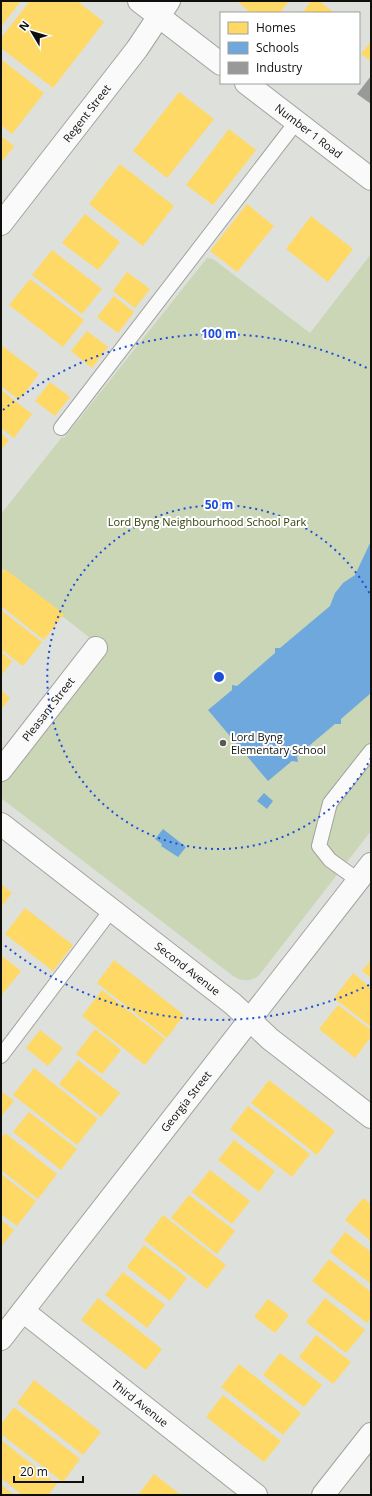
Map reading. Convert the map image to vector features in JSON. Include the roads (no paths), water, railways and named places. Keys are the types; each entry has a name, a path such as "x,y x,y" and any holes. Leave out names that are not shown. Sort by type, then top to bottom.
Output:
{"street":[{"path":"139,1 164,9 220,63"},
{"name":"Regent Street","path":"1,224 137,49 164,9"},
{"name":"Number 1 Road","path":"247,84 371,178"},
{"name":"Pleasant Street","path":"1,770 96,648"},
{"name":"Second Avenue","path":"1,824 233,1004 270,1039 371,1117"},
{"name":"Georgia Street","path":"1,1339 364,872"},
{"name":"Third Avenue","path":"23,1310 256,1495"},
{"path":"323,1495 371,1434"}],"lane":[{"path":"61,428 297,121"},
{"path":"364,872 330,860 319,846 330,803 371,751"},
{"path":"1,1056 112,909"}],"place":[{"name":"Lord Byng Elementary School","path":"223,743"}],"park label":[{"name":"Lord Byng Neighbourhood School Park","path":"207,522"}]}
